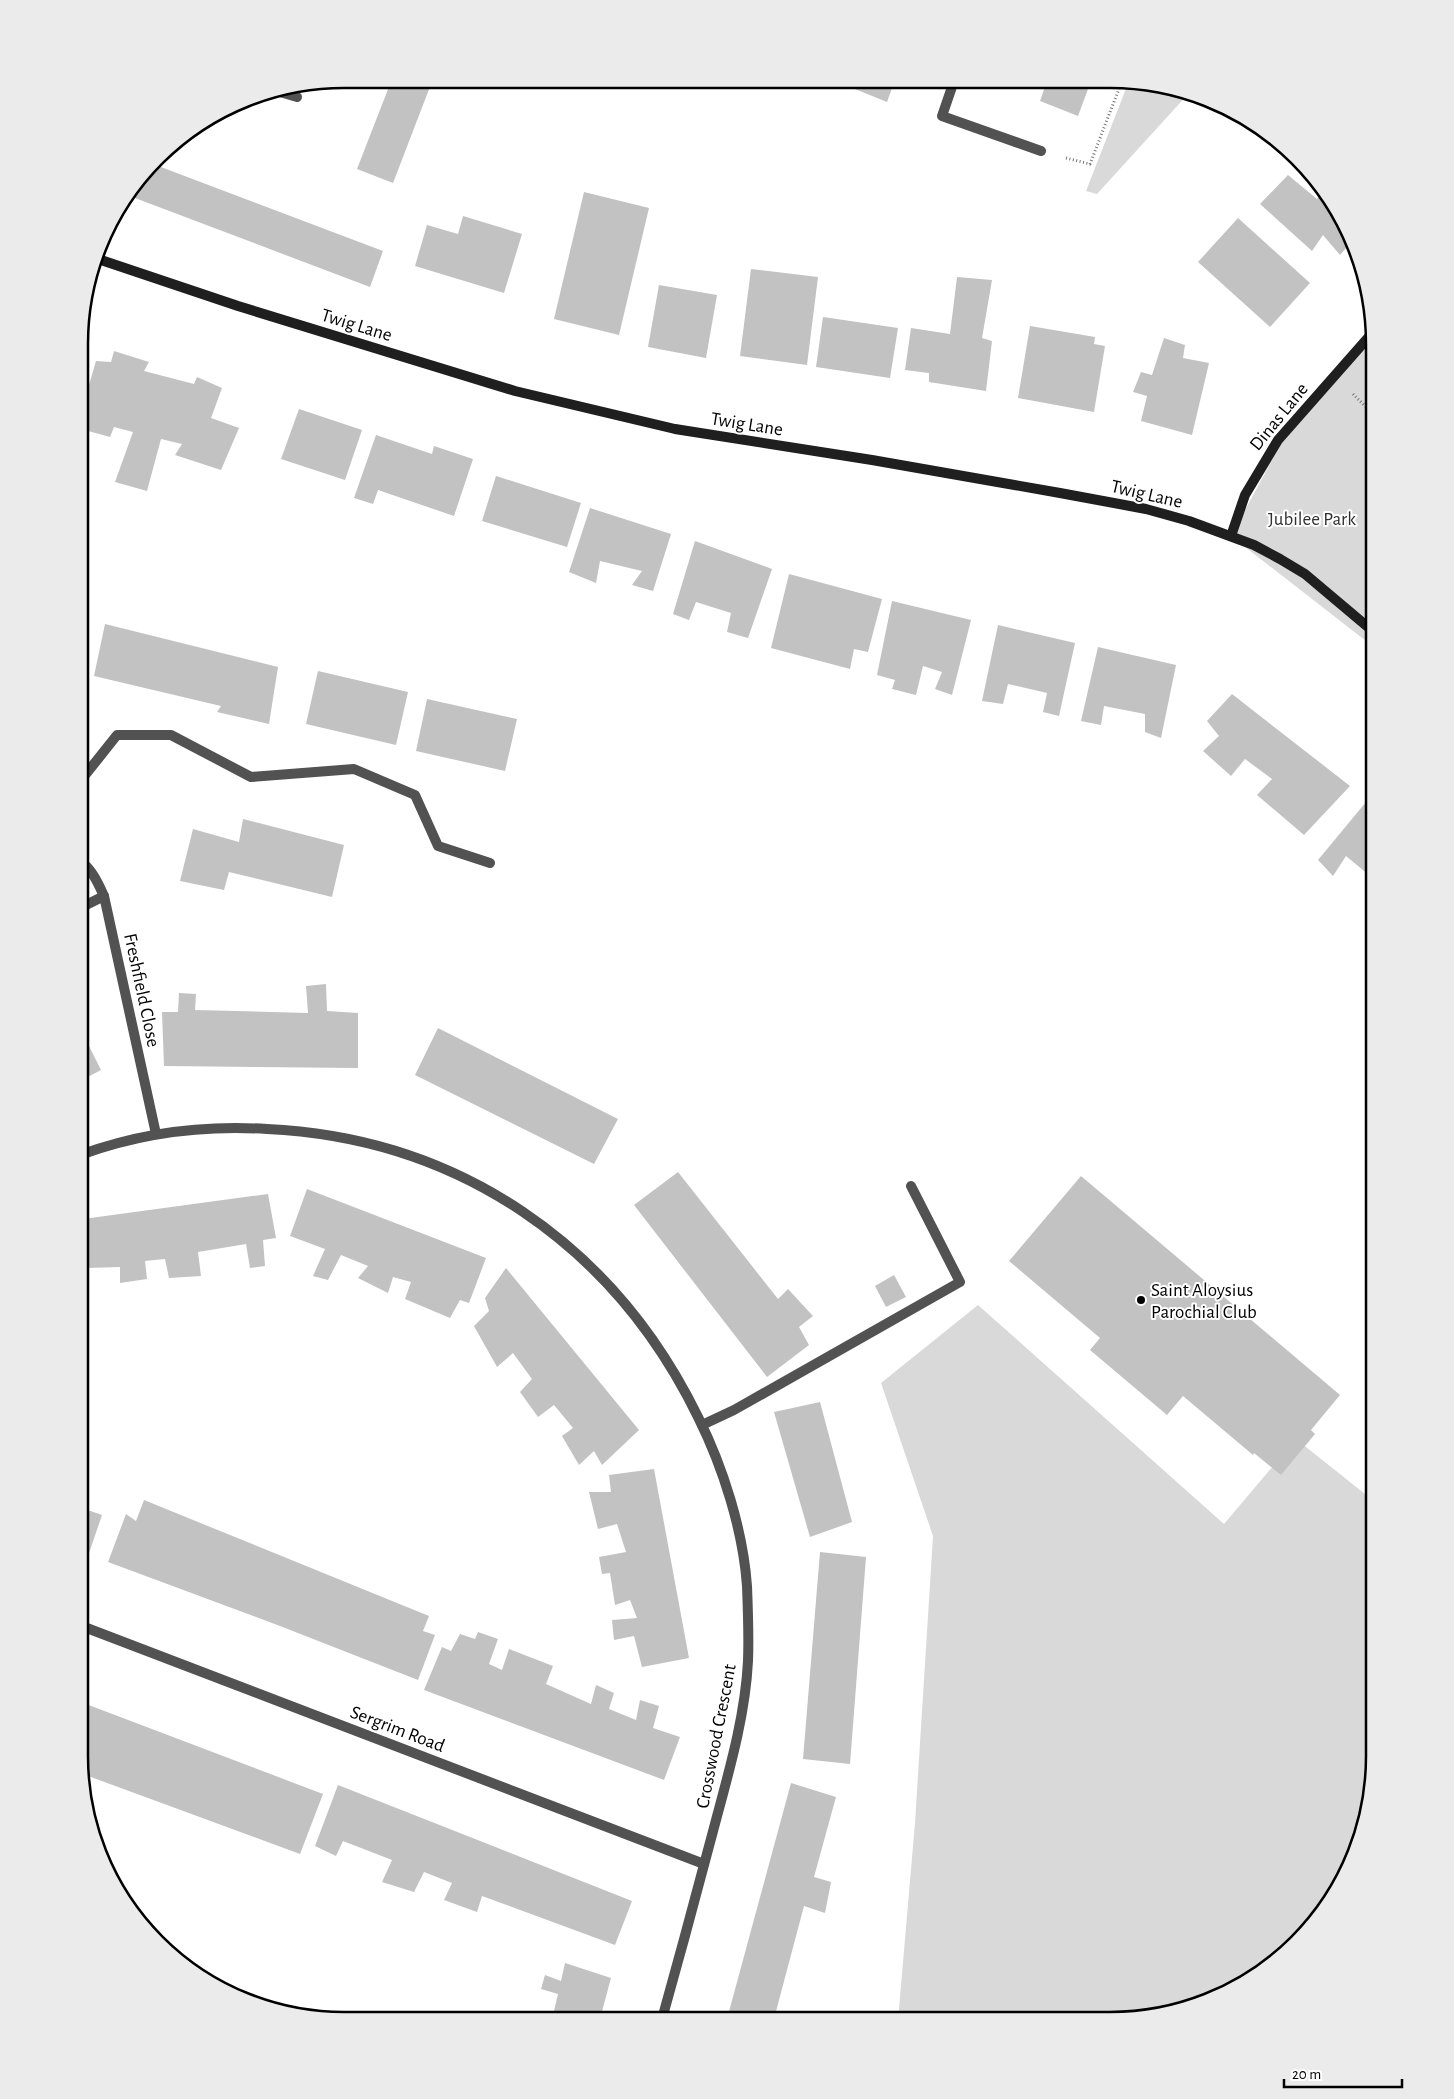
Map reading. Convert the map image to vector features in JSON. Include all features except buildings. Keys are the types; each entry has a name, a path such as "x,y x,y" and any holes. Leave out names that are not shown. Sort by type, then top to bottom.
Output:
{"street":[{"path":"952,87 942,116 1040,151"},
{"path":"286,94 297,97"},
{"name":"Twig Lane","path":"101,260 238,306 515,391 675,429 872,460 1146,508 1254,545 1305,574 1366,625"},
{"name":"Dinas Lane","path":"1231,536 1245,495 1278,440 1366,340"},
{"path":"87,773 117,735 171,735 251,777 354,769 415,795 438,846 490,863"},
{"name":"Freshfield Close","path":"87,866 96,878 104,896 156,1134"},
{"path":"87,904 104,896"},
{"name":"Crosswood Crescent","path":"87,1153 129,1139 198,1129 249,1128 299,1130 350,1138 401,1152 452,1171 492,1191 533,1218 571,1248 611,1289 648,1332 682,1382 719,1462 732,1503 746,1582 748,1662 744,1698 733,1753 664,2012"},
{"path":"702,1425 734,1410 960,1282 911,1186"},
{"name":"Sergrim Road","path":"87,1628 704,1864"}],"path":[{"path":"1040,151 1090,164 1119,88"}],"green space":[{"path":"1126,88 1161,92 1184,98 1097,194 1086,191"},
{"name":"Jubilee Park","path":"1366,337 1366,641 1231,536 1291,425"},
{"path":"978,1305 1224,1524 1296,1439 1366,1495 1366,1772 1358,1822 1340,1869 1314,1911 1292,1937 1266,1959 1239,1977 1209,1992 1177,2003 1127,2011 899,2012 915,1823 933,1536 881,1383"}],"place":[{"name":"Saint Aloysius Parochial Club","path":"1141,1300"}]}
